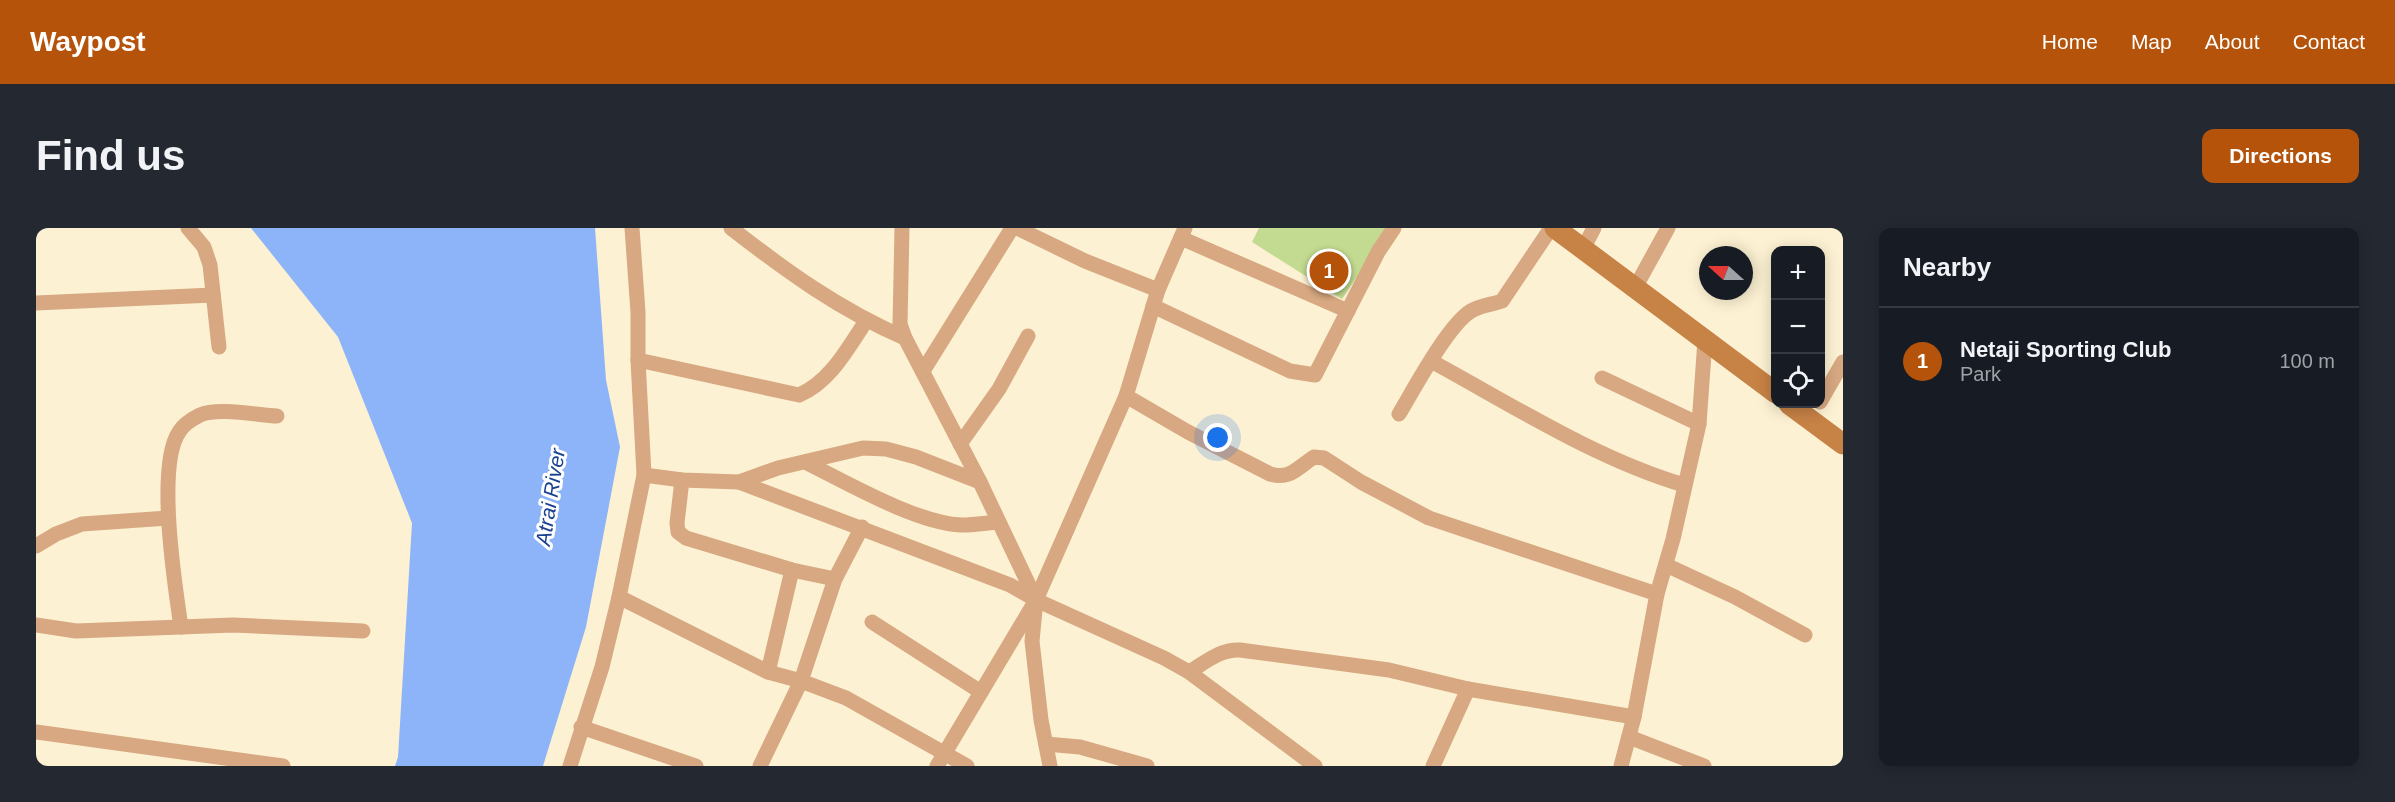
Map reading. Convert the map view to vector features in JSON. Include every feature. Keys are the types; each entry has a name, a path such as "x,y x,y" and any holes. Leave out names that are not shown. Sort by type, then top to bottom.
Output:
{"street":[{"path":"188,228 204,247 210,265 219,347"},
{"path":"570,766 602,667 644,475 638,312 632,228"},
{"path":"731,228 787,271 866,321 904,338"},
{"path":"902,228 900,324 904,338 980,482 1036,600 1032,641 1050,766"},
{"path":"923,371 1012,228"},
{"path":"1017,228 1085,261 1158,290"},
{"path":"1153,306 1290,370 1316,375 1378,252 1394,228"},
{"path":"1399,414 1431,361 1461,320 1480,306 1502,302 1553,228 1771,389"},
{"path":"1583,249 1594,228"},
{"path":"1635,288 1668,228"},
{"path":"940,760 1036,600 1126,396 1158,290 1183,233 1348,311"},
{"path":"36,303 213,295"},
{"path":"638,360 800,395 814,389 838,362 866,321"},
{"path":"960,444 999,389 1028,336"},
{"path":"1622,766 1634,717 1657,594 1700,424 1705,340"},
{"path":"1431,361 1595,449 1647,474 1684,485"},
{"path":"1843,363 1817,409 1843,444"},
{"path":"1602,378 1700,424"},
{"path":"1126,396 1188,432 1270,474 1281,477 1291,474 1314,458 1324,458 1361,482 1429,518 1657,594"},
{"path":"181,627 168,518 170,462 173,444 178,433 186,423 200,415 212,412 277,416"},
{"path":"739,482 805,462 863,448 886,449 916,457 980,482"},
{"path":"805,462 880,499 932,520 961,525 998,522"},
{"path":"644,475 682,480 739,482 1010,585 1036,600 1164,658 1189,672 1315,766"},
{"path":"682,480 677,523 678,532 686,538 792,570 835,579"},
{"path":"36,546 56,534 82,524 168,518"},
{"path":"760,766 801,681 835,579 862,527"},
{"path":"1665,565 1735,597 1805,635"},
{"path":"768,672 792,570"},
{"path":"619,597 768,672 801,681 846,698 940,760 967,766"},
{"path":"872,622 981,692"},
{"path":"36,625 76,631 233,625 363,631"},
{"path":"1189,672 1220,652 1240,650 1389,670 1468,689 1634,717"},
{"path":"1433,766 1468,689"},
{"path":"581,727 696,766"},
{"path":"36,732 283,766"},
{"path":"1629,737 1704,766"},
{"path":"1046,744 1080,747 1147,766"}],"green space":[{"path":"1259,228 1390,228 1342,299 1252,242"}],"water":[{"name":"Atrai River","path":"251,228 595,228 606,380 620,447 586,627 543,766 395,766 398,757 412,523 338,337"}],"place":[{"name":"Netaji Sporting Club","path":"1329,271"}]}
